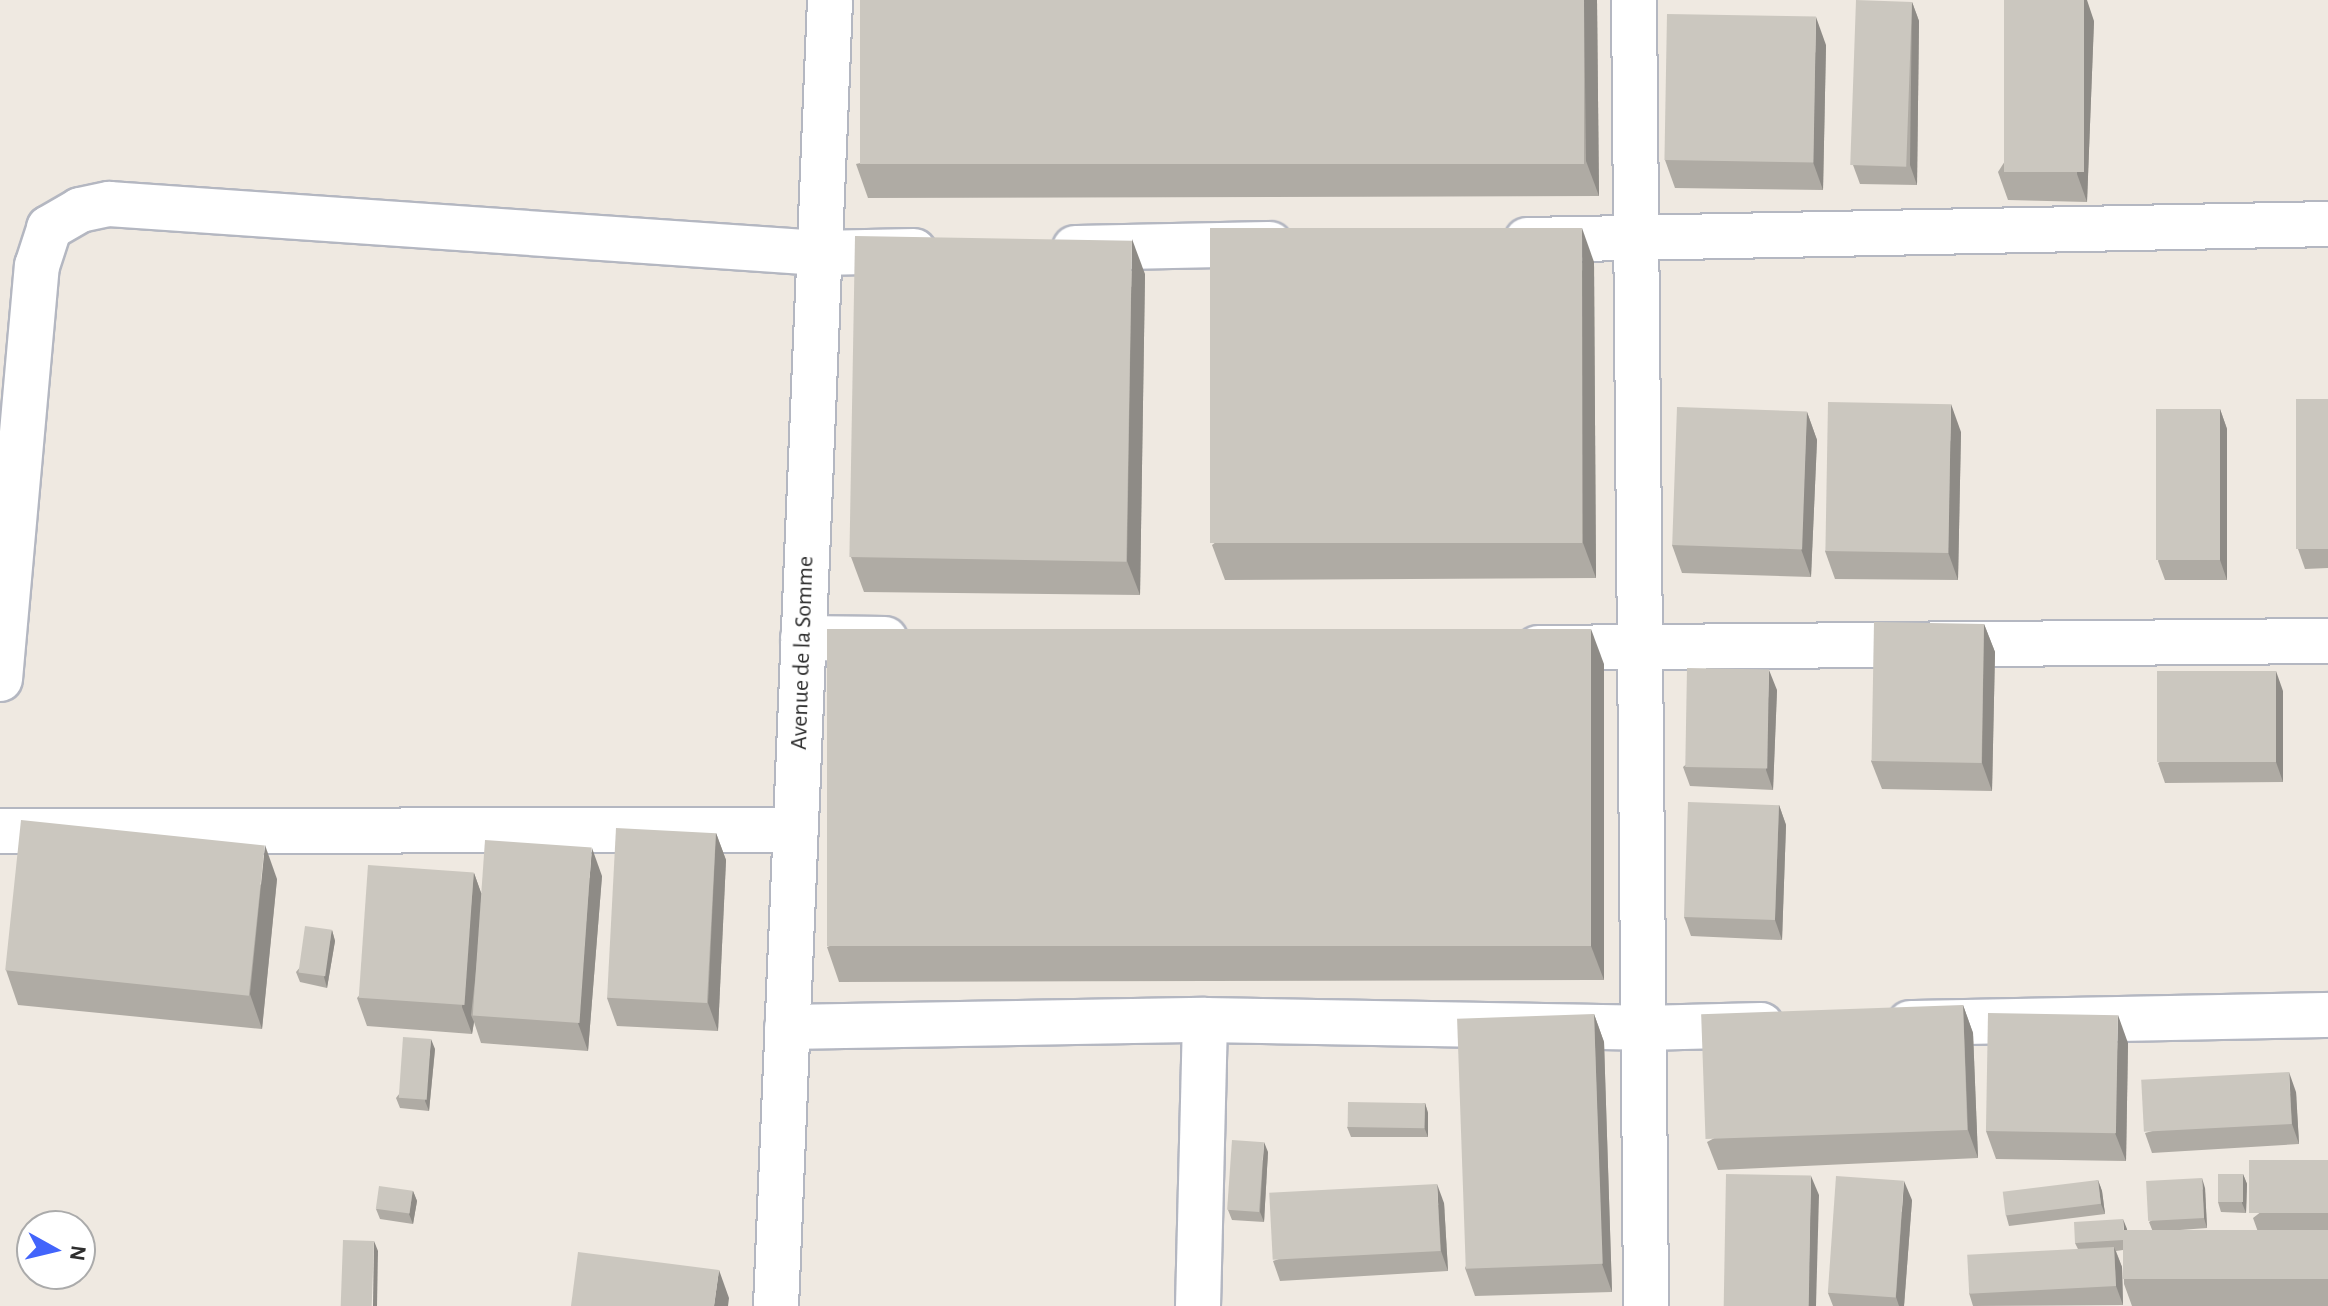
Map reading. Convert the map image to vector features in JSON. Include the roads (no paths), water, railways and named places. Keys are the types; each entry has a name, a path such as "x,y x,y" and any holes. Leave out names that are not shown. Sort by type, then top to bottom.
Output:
{"street":[{"name":"Avenue de la Somme","path":"776,1306 830,0"},
{"path":"1634,0 1646,1306"},
{"path":"0,679 37,266 49,228 80,210 109,204 819,253 961,250"},
{"path":"1480,241 2328,224"},
{"path":"1040,249 1307,244"},
{"path":"803,638 930,639"},
{"path":"1498,647 1641,649 2328,641"},
{"path":"0,831 796,830"},
{"path":"1867,1023 2328,1015"},
{"path":"1198,1306 1205,1020"},
{"path":"787,1027 1205,1020 1644,1028 1803,1025"}]}
